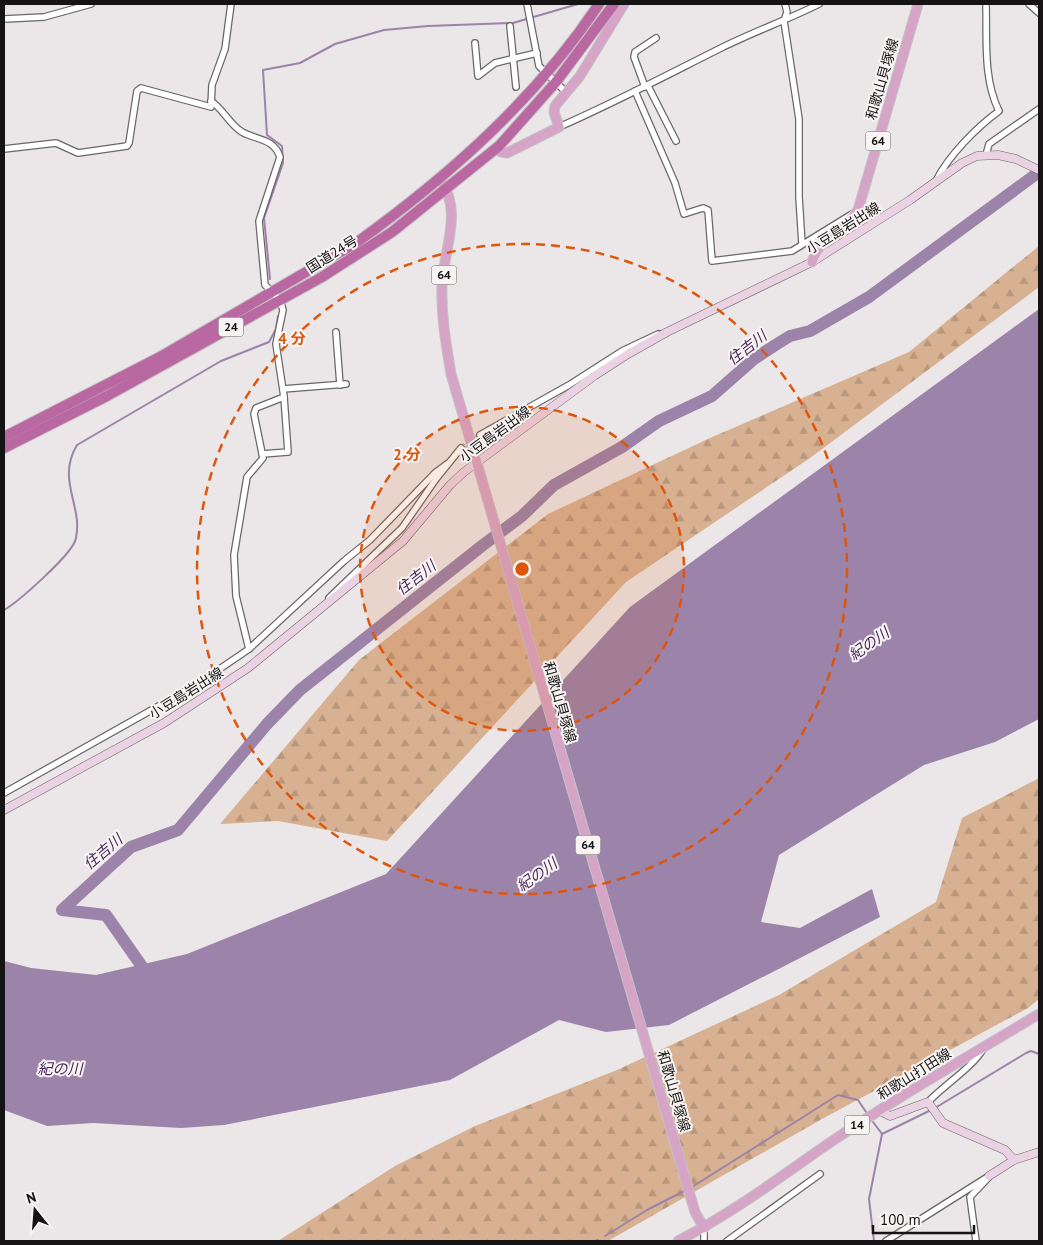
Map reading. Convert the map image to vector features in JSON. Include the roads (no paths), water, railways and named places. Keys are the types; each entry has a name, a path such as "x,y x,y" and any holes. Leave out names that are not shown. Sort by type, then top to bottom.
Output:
{"highway":[{"name":"国道24号","path":"4,448 107,396 276,297 356,243 440,179 481,143 546,72 600,4"},
{"name":"国道24号","path":"4,437 276,297 322,278 392,232 448,189 497,147 556,82 614,4"}],"main road":[{"path":"497,147 501,152 507,153 558,127 554,112 558,101 580,76 624,4"},
{"name":"和歌山貝塚線","path":"812,262 819,250 852,219 858,210 918,4"},
{"name":"小豆島岩出線","path":"4,810 202,700 248,668 403,541 450,485 476,463 594,376 667,332 812,262 962,163 977,156 998,155 1016,159 1039,170"},
{"name":"和歌山貝塚線","path":"440,179 448,189 453,211 442,284 443,328 450,374 695,1212 704,1228"},
{"name":"和歌山打田線","path":"678,1241 704,1228 880,1111 1039,1014"},
{"path":"880,1111 890,1116 930,1103 943,1123 1005,1150 1014,1160"},
{"path":"989,1176 1014,1160 1039,1152"}],"street":[{"path":"4,19 44,17 92,4"},
{"path":"4,149 56,143 78,153 127,146 131,134 137,91 141,88 211,107 212,85 225,49 231,4"},
{"path":"527,4 539,66 566,92"},
{"path":"785,4 787,12 784,21 799,119 799,197 802,244"},
{"path":"558,127 723,47 819,4"},
{"path":"935,182 940,172 984,122 999,111 992,98 989,75 986,4"},
{"path":"1029,4 1039,13"},
{"path":"510,26 516,87"},
{"path":"656,38 635,52 634,57 646,86 676,141"},
{"path":"475,43 478,76 495,63 537,53"},
{"path":"634,91 675,183 684,214 703,208 708,210 712,261 792,251 858,210"},
{"path":"211,101 241,131 267,140 278,151 280,157 259,221 265,285 276,297 283,310 276,344 284,397 288,452 262,454"},
{"path":"986,155 989,144 1039,109"},
{"path":"283,389 343,384 336,332"},
{"path":"480,434 570,385 622,351 655,335 667,332"},
{"path":"249,649 236,596 234,555 247,477 263,458 254,414 256,408 284,397"},
{"path":"318,612 337,589 402,528 447,464 461,448"},
{"path":"4,793 196,685 249,649 344,561 370,540 435,473 447,464"},
{"path":"930,1103 946,1084 978,1059 984,1047"},
{"path":"727,1241 820,1174"},
{"path":"886,1241 989,1176"},
{"path":"976,1241 970,1197 984,1184 989,1176"},
{"path":"704,1228 704,1241"}],"water":[{"name":"紀の川","path":"1039,309 1039,719 995,742 924,765 779,855 761,922 800,928 872,889 880,917 669,1025 606,1032 559,1020 450,1080 224,1125 181,1128 93,1123 47,1126 4,1110 4,961 31,968 96,975 187,954 386,874 630,607"}],"waterway":[{"path":"270,279 264,218 283,163 282,146 267,135 263,70 300,63 335,44 384,30 428,26 513,23 578,4"},
{"name":"住吉川","path":"150,978 106,915 62,910 131,847 178,830 267,724 300,690 522,516 554,485 622,447 659,421 712,396 754,359 790,336 810,331 869,297 1039,172"},
{"path":"4,610 44,577 73,545 77,526 69,481 69,470 71,458 77,445 221,361 269,342 276,329 278,316"},
{"path":"935,1108 1026,1053 1031,1051 1039,1054"},
{"path":"692,1187 838,1095 858,1100 866,1112"},
{"path":"882,1134 931,1110"},
{"path":"873,1122 882,1134 869,1199 874,1241"},
{"path":"605,1236 647,1210 686,1190"}],"tunnel":[{"path":"461,448 480,435"}]}
